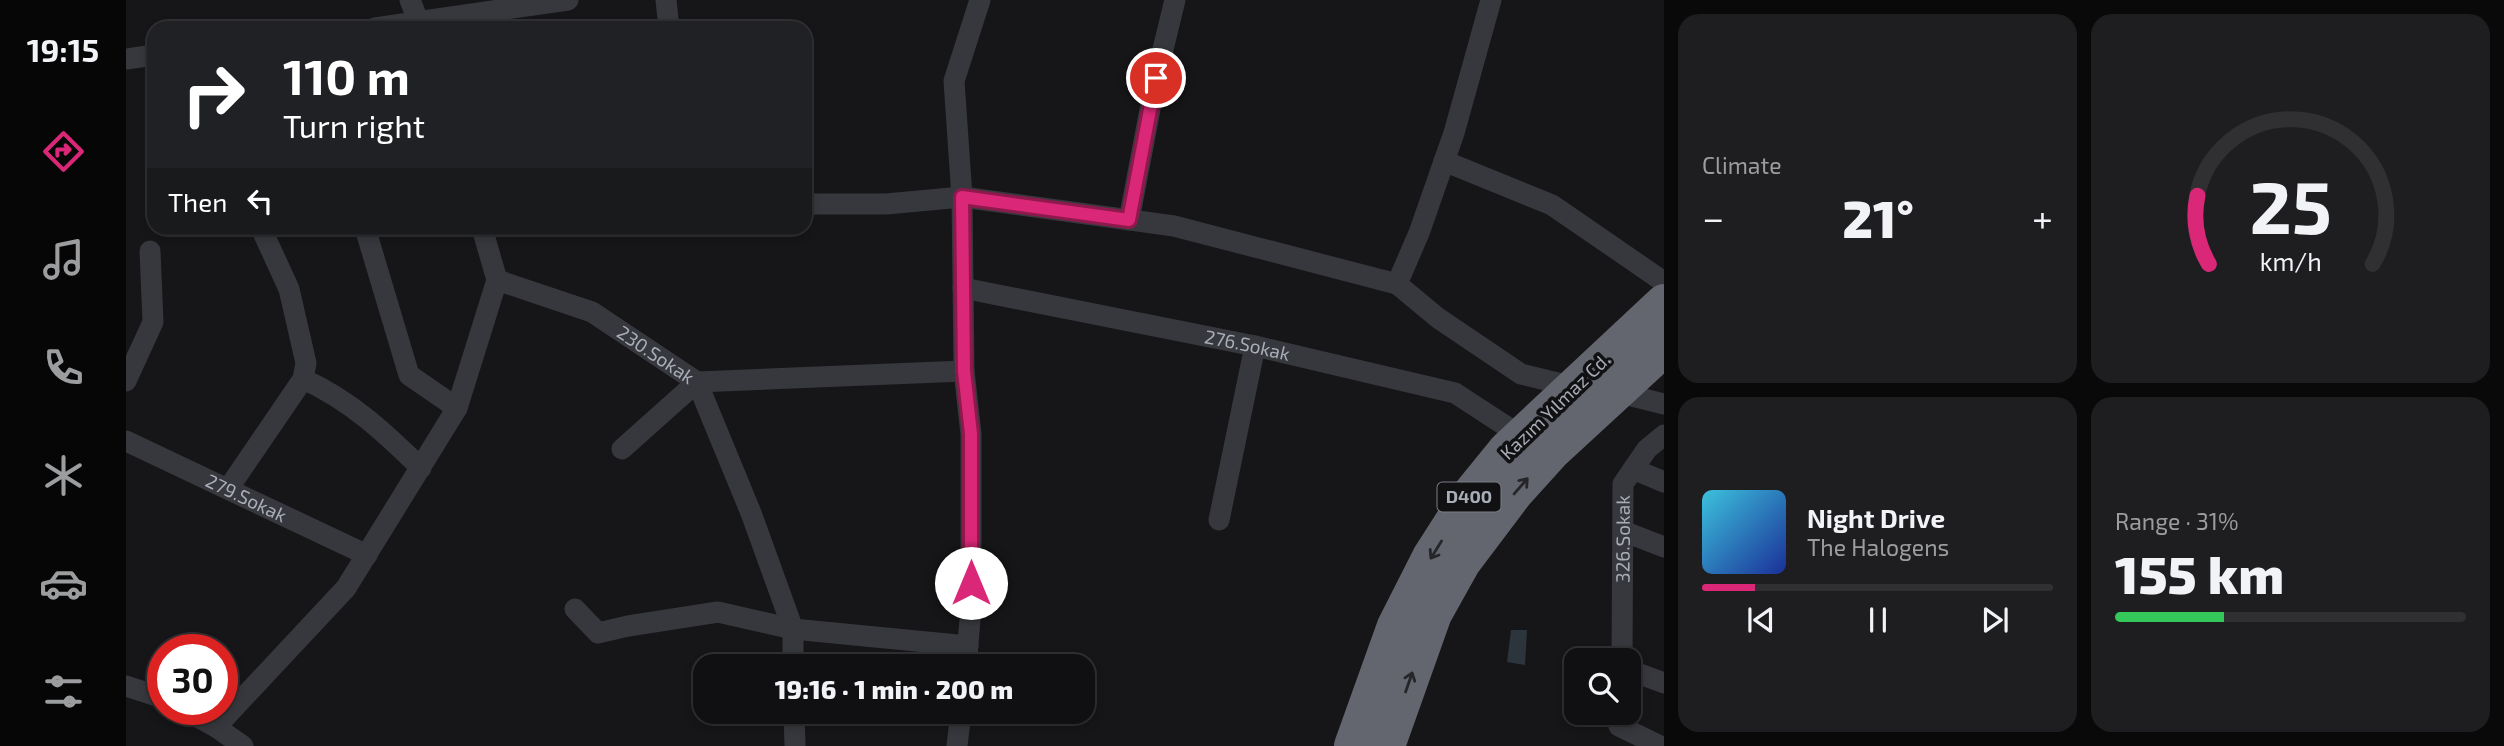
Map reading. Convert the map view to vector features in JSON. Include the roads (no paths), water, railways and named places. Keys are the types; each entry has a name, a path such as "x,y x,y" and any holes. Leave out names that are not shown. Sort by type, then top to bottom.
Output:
{"highway":[{"name":"Kazım Yılmaz Cd.","path":"1353,746 1396,626 1431,557 1472,493 1521,436 1664,303"},
{"name":"Kazım Yılmaz Cd.","path":"1386,746 1433,614 1462,562 1514,494 1552,451 1664,348"}],"street":[{"path":"410,0 419,21"},
{"path":"666,0 668,21"},
{"path":"967,654 971,608 971,434 964,371 962,197 954,81 980,0"},
{"path":"1129,220 1156,78 1175,0"},
{"path":"1397,284 1444,161 1491,0"},
{"path":"448,21 557,1"},
{"path":"126,59 147,56"},
{"path":"1444,161 1552,205 1664,282"},
{"path":"812,204 886,204 962,197 1174,226 1397,284 1438,318 1521,374 1574,387"},
{"path":"228,489 303,379 306,363 289,289 264,235"},
{"path":"367,235 409,375 457,408"},
{"path":"216,727 346,588 457,408 497,280 484,235"},
{"path":"126,381 153,323 150,251"},
{"name":"230.Sokak","path":"497,280 592,312 697,382 751,513 793,629 793,654"},
{"name":"276.Sokak","path":"963,288 1255,346 1455,393 1521,436"},
{"path":"1219,520 1255,346"},
{"path":"622,449 697,382 964,371"},
{"path":"303,379 350,404 421,467"},
{"path":"1616,392 1664,404"},
{"name":"326.Sokak","path":"1622,648 1623,484 1647,449 1664,435"},
{"name":"279.Sokak","path":"126,441 366,555"},
{"path":"1633,469 1664,482"},
{"path":"1623,531 1664,547"},
{"path":"575,609 598,633 718,612 793,629 954,654"},
{"path":"1641,674 1664,683"},
{"path":"126,686 147,693"},
{"path":"794,724 794,746"},
{"path":"957,746 960,724"},
{"path":"212,725 235,744"},
{"path":"1619,728 1660,746"}]}
